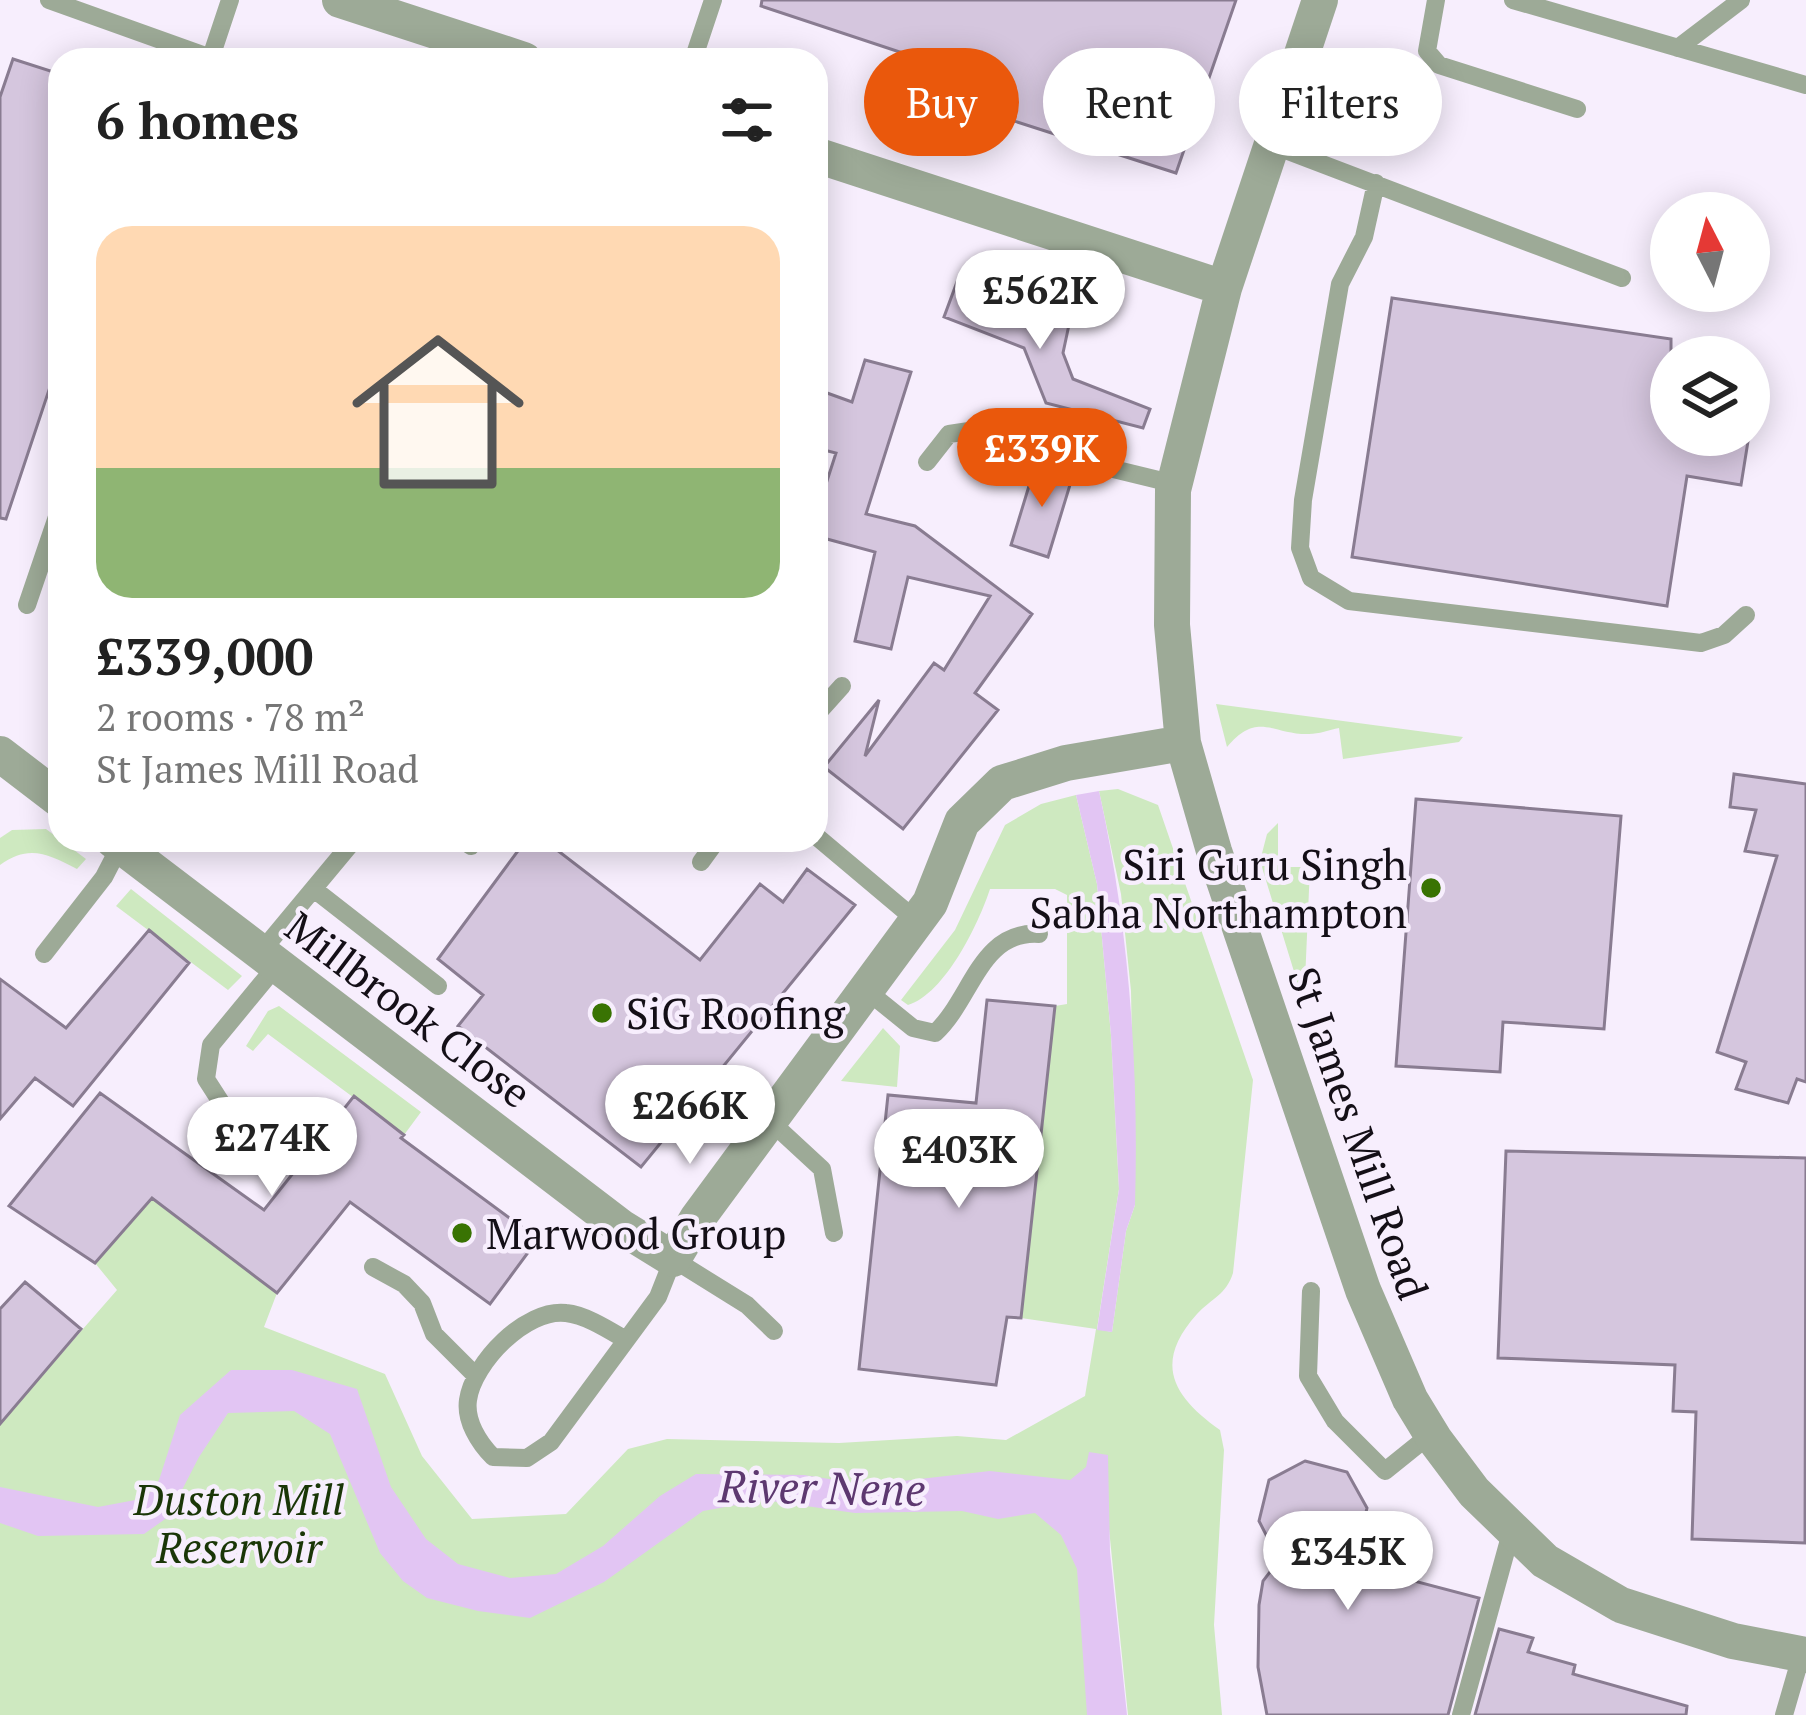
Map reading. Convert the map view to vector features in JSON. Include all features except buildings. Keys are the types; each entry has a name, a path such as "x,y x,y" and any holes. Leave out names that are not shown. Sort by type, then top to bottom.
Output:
{"street":[{"path":"340,0 478,48"},
{"name":"St James Mill Road","path":"1304,48 1320,0"},
{"name":"St James Mill Road","path":"1268,156 1224,288 1175,484 1172,625 1183,743 1214,851 1363,1290 1409,1399 1431,1434 1474,1492 1545,1561 1621,1605 1733,1641 1804,1654"},
{"path":"828,159 1224,288"},
{"path":"673,1258 931,903 962,822 1002,783 1066,763 1183,743"},
{"path":"4,766 48,793"},
{"name":"Millbrook Close","path":"129,852 621,1227 673,1258"}],"lane":[{"path":"49,0 180,48"},
{"path":"214,48 230,0"},
{"path":"697,48 713,0"},
{"path":"1436,0 1427,50 1439,65 1577,109"},
{"path":"1513,0 1806,85"},
{"path":"1678,48 1742,0"},
{"path":"1302,156 1622,278"},
{"path":"1376,183 1364,237 1340,284 1320,382 1300,548 1311,578 1349,601 1701,643 1724,635 1746,615"},
{"path":"927,462 949,434 988,428 1101,466 1175,484"},
{"path":"27,605 48,543"},
{"path":"828,702 842,686"},
{"path":"828,846 917,921"},
{"path":"44,954 104,877 113,852"},
{"path":"264,1137 224,1108 206,1079 211,1045 345,852"},
{"path":"701,862 708,852"},
{"path":"315,890 438,986"},
{"path":"866,990 914,1028 935,1034 998,942 1019,933 1039,934"},
{"path":"770,1121 822,1169 834,1233"},
{"path":"626,1340 565,1312 534,1320 508,1339 475,1375 467,1405 478,1443 493,1457 527,1458 551,1442 658,1297 673,1258 747,1305 774,1331"},
{"path":"373,1267 404,1284 422,1303 441,1344 475,1375"},
{"path":"1311,1291 1308,1376 1335,1421 1384,1472 1431,1434"},
{"path":"1461,1715 1512,1529"},
{"path":"1784,1715 1804,1654"}],"green space":[{"path":"1216,704 1463,737 1459,742 1343,759 1339,728 1309,734 1257,727 1227,747"},
{"name":"Duston Mill Reservoir","path":"1118,789 1158,805 1253,1080 1233,1273 1183,1332 1172,1364 1181,1392 1220,1430 1224,1450 1214,1625 1222,1715 1128,1715 1109,1529 1109,1715 0,1715 0,1400 13,1409 117,1290 95,1263 134,1217 70,1133 277,1293 264,1327 385,1374 422,1456 472,1519 566,1514 628,1449 667,1439 839,1443 957,1436 1006,1440 1085,1396 1096,1329 1021,1318 1055,1006 1067,1004 1067,895 1055,889 990,889 969,938 935,987 908,1005 901,1000 955,930 1005,825 1041,804 1076,795 1097,884 1111,1035 1119,1189 1097,1329 1112,1332 1126,1231 1135,1205 1131,991 1121,894 1099,791"},
{"path":"1278,823 1278,867 1310,867 1304,1004 1260,861 1267,834"},
{"path":"46,829 48,852 77,852 86,859 77,869 29,853 0,865 0,838 12,830"},
{"path":"131,889 242,976 228,990 116,906"},
{"path":"279,1006 421,1112 404,1135 268,1034 253,1051 246,1046 268,1011"},
{"path":"883,1028 900,1046 897,1087 841,1081"}],"water":[{"path":"1099,791 1125,945 1135,1100 1135,1205 1126,1231 1112,1332 1097,1330 1119,1189 1111,1035 1097,884 1076,795"},
{"name":"River Nene","path":"231,1370 292,1370 357,1389 391,1487 426,1539 458,1564 510,1578 556,1574 603,1546 660,1496 696,1474 804,1475 867,1485 990,1471 1070,1480 1086,1467 1089,1452 1108,1455 1110,1552 1127,1715 1087,1715 1077,1569 1061,1535 1035,1513 998,1519 962,1511 855,1513 764,1500 703,1511 604,1582 530,1618 478,1611 427,1598 403,1581 380,1553 330,1434 294,1411 228,1413 168,1517 144,1534 38,1536 0,1523 0,1487 98,1507 146,1498 159,1480 180,1415"}],"place":[{"name":"Siri Guru Singh Sabha Northampton","path":"1431,888"},
{"name":"SiG Roofing","path":"602,1013"},
{"name":"Marwood Group","path":"462,1233"}]}
